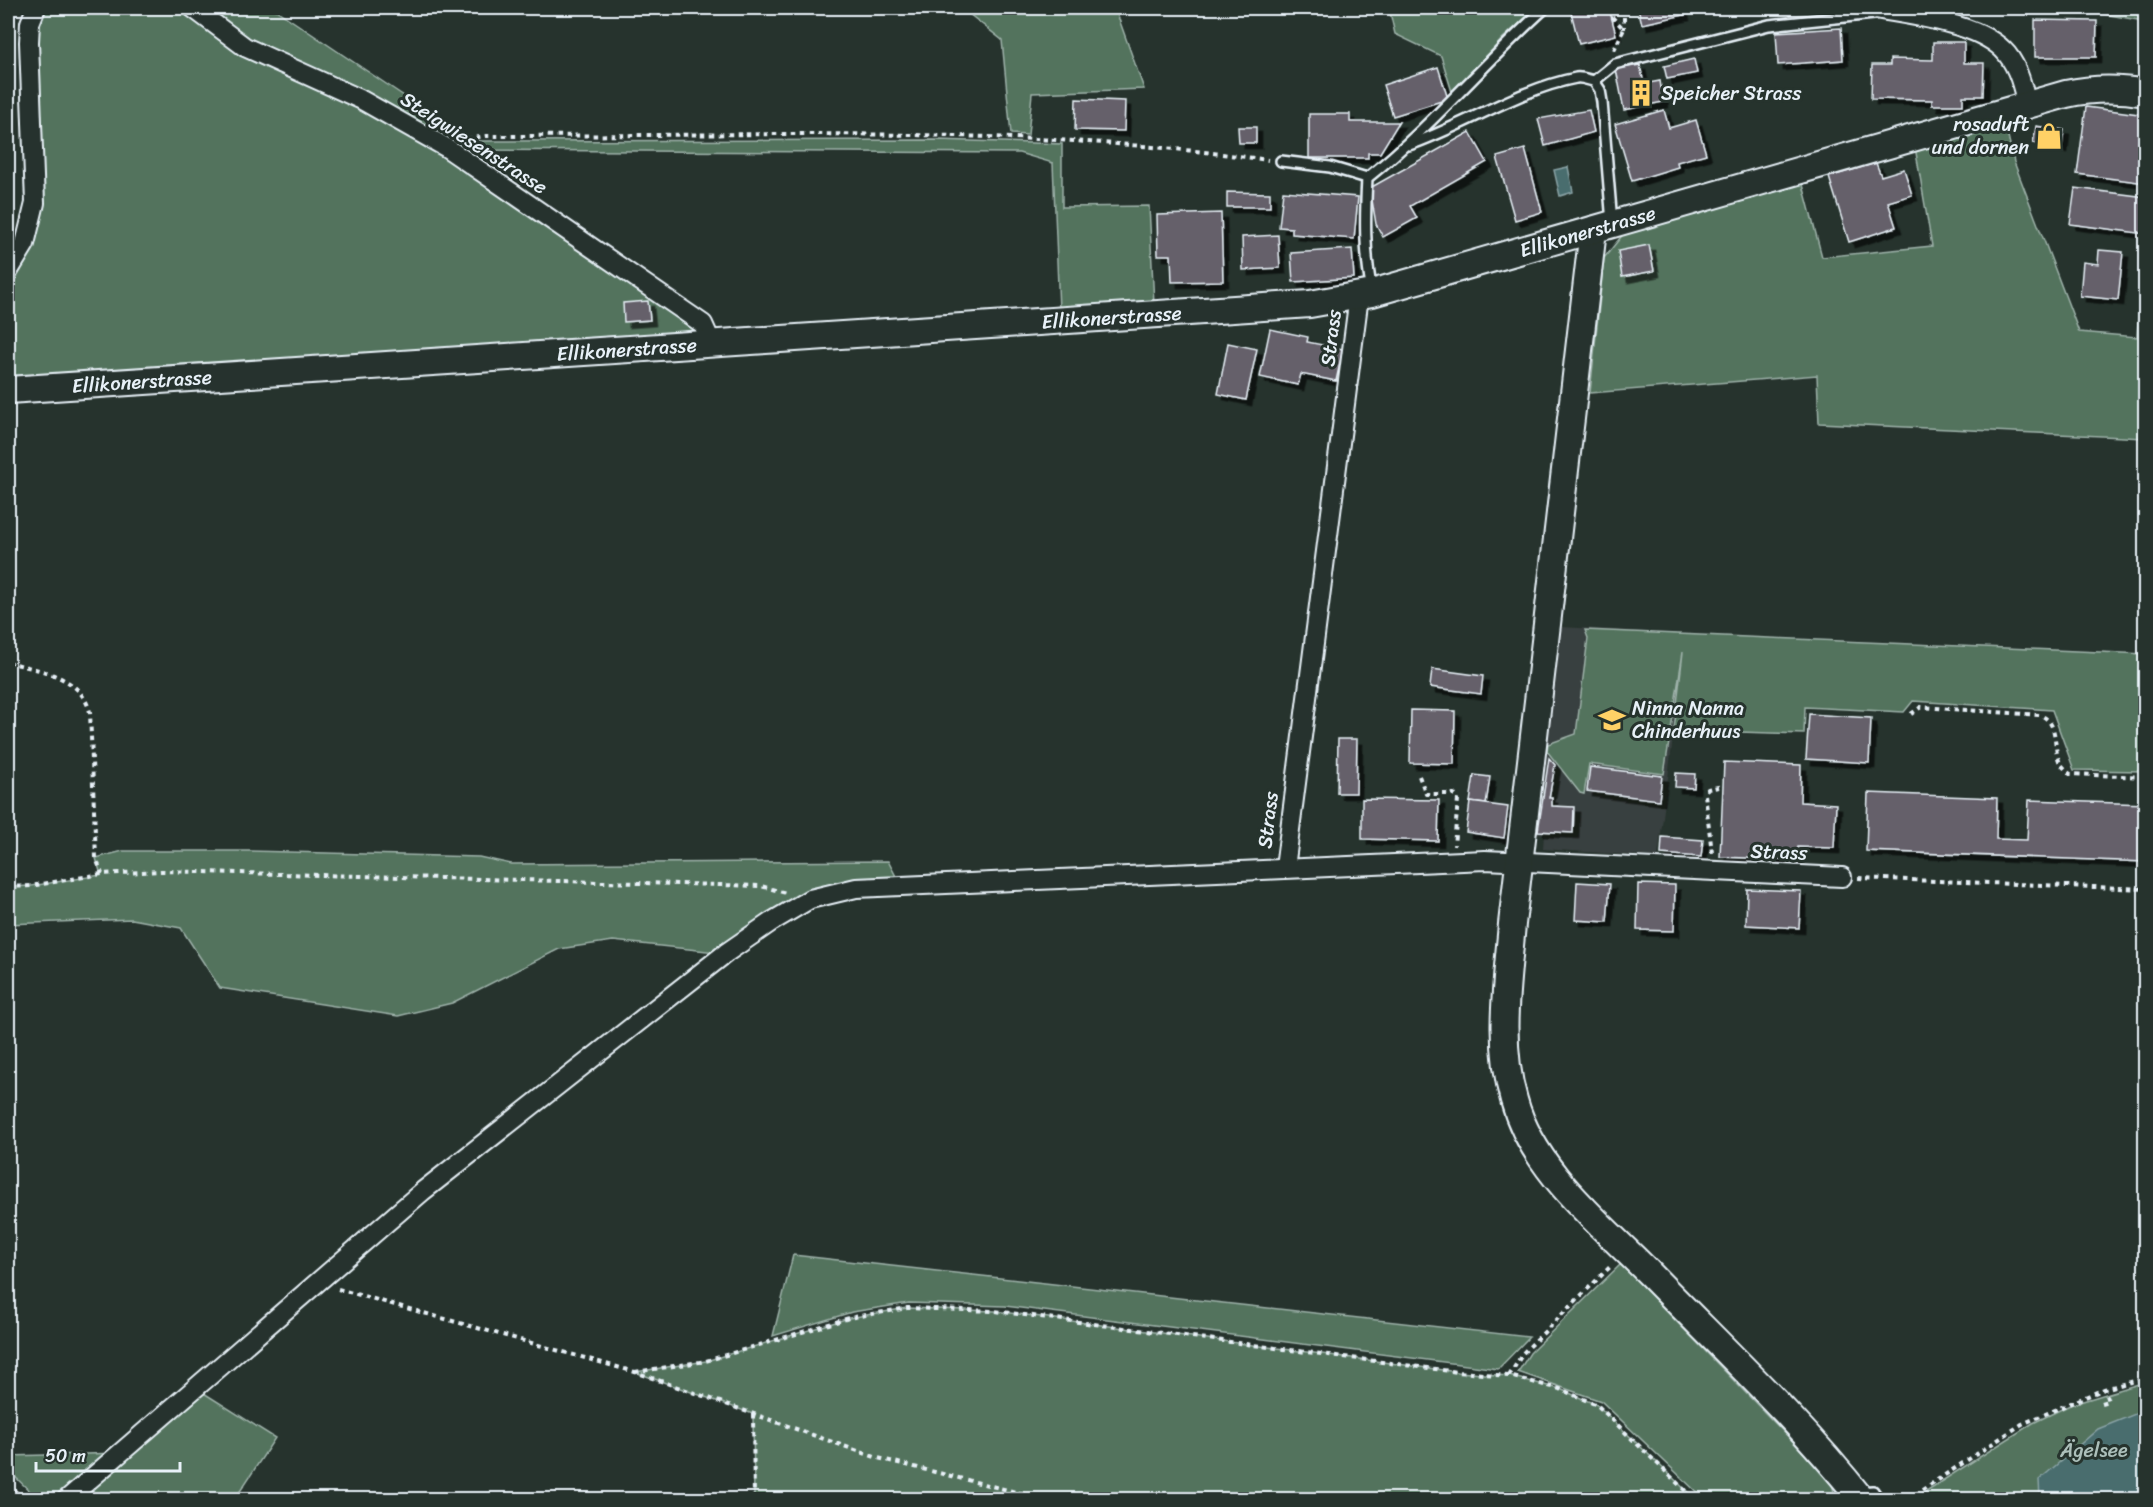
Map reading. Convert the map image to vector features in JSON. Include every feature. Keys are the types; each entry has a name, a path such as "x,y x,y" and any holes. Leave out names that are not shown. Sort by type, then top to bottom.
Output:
{"street":[{"path":"8,272 25,244 34,203 29,42 30,23 36,8"},
{"name":"Steigwiesenstrasse","path":"193,8 245,47 360,99 447,148 702,324 712,344"},
{"path":"1870,8 1962,27 1990,39 2008,55 2020,79 2027,106"},
{"name":"Ellikonerstrasse","path":"8,390 1257,309 1366,294 2091,89 2121,88 2145,93"},
{"path":"1602,227 1519,863 1502,1034 1514,1101 1538,1152 1570,1192 1778,1405 1863,1498"},
{"name":"Strass","path":"1366,294 1285,868 1452,862 1519,863 1842,877"},
{"path":"66,1500 423,1191 726,953 810,899 856,888 1285,868"}],"lane":[{"path":"1366,294 1367,178 1407,146 1502,47 1545,8"},
{"path":"1594,81 1615,64 1769,25 1892,12"},
{"path":"1407,146 1438,135 1469,117 1523,96 1578,77 1594,81 1600,90 1602,102 1602,227"},
{"path":"1281,161 1330,167 1367,178"}],"path":[{"path":"1618,43 1624,29 1624,8"},
{"path":"1612,17 1624,29"},
{"path":"447,148 468,139 486,136 938,136 1188,148 1281,161"},
{"path":"8,662 59,677 86,698 90,712 96,858 102,874"},
{"path":"1911,714 1921,707 2040,715 2048,718 2060,763 2070,774 2145,777"},
{"path":"1419,776 1426,794 1454,794 1458,799 1452,862"},
{"path":"1715,872 1705,794 1708,789 1723,786"},
{"path":"8,886 31,886 102,874 160,871 761,886 810,899"},
{"path":"1842,877 2145,889"},
{"path":"1509,1376 1523,1353 1627,1251"},
{"path":"324,1276 337,1288 635,1372 878,1458 1040,1498 1077,1500"},
{"path":"635,1372 706,1361 849,1318 907,1308 996,1311 1458,1372 1509,1376 1560,1389 1597,1405 1695,1500"},
{"path":"1907,1500 2022,1424 2104,1389 2145,1378"},
{"path":"2101,1404 2108,1401 2104,1389"},
{"path":"753,1414 754,1500"}],"shaded area":[{"name":"Ninna Nanna Chinderhuus","path":"1561,627 1686,634 1658,857 1543,849 1544,834 1537,833 1539,805"}],"green space":[{"path":"36,8 273,8 468,139 448,148 702,324 712,344 8,390 8,272 25,244"},
{"path":"934,8 1115,8 1144,89 1032,93 1028,135 1011,134 1002,40 969,14 940,12"},
{"path":"1389,8 1537,8 1502,39 1453,95 1441,56 1395,34"},
{"path":"2069,8 2145,8 2145,23 2138,20"},
{"path":"2004,119 2014,162 2079,332 2137,337 2139,303 2145,303 2145,438 1819,423 1817,375 1590,393 1604,258 1629,227 1801,177 1822,257 1932,246 1915,147"},
{"path":"938,140 1062,144 1062,207 1149,206 1154,304 1059,310 1053,163 1019,153 465,150 471,141"},
{"path":"1585,630 2145,654 2145,771 2074,770 2052,710 1913,701 1904,712 1805,707 1804,734 1674,730 1683,652 1664,774 1589,764 1584,794 1580,793 1547,751 1548,744 1576,734 1588,638"},
{"path":"123,851 250,851 479,857 511,864 888,861 901,886 810,899 726,953 613,941 559,949 452,1003 398,1016 220,988 181,928 132,919 8,924 8,887 31,886 101,875 96,858"},
{"path":"793,1255 1529,1337 1498,1369 1005,1306 909,1303 852,1312 773,1336"},
{"path":"1621,1264 1831,1481 1836,1499 1704,1499 1601,1401 1518,1372 1530,1353"},
{"path":"907,1308 995,1311 1458,1372 1509,1376 1560,1389 1597,1405 1695,1499 754,1499 753,1414 635,1372 706,1361 849,1318"},
{"name":"Ägelsee","path":"2145,1382 2145,1499 1912,1500 2033,1423 2070,1405"},
{"path":"199,1390 275,1438 235,1499 93,1499 74,1481 52,1499 38,1499 8,1470 8,1456 124,1453"}],"water":[{"path":"1568,167 1573,192 1560,196 1554,170"},
{"name":"Ägelsee","path":"2145,1410 2145,1499 2040,1499 2039,1480 2098,1429"}],"building":[{"path":"1570,8 1609,8 1616,35 1579,44"},
{"path":"1638,8 1682,8 1684,15 1642,24"},
{"path":"2035,20 2097,21 2096,57 2035,57"},
{"path":"1841,28 1843,60 1778,65 1776,32"},
{"path":"1933,42 1964,42 1964,63 1984,63 1983,96 1963,96 1963,105 1932,105 1932,100 1871,99 1872,65 1890,65 1890,59 1933,60"},
{"path":"1694,59 1697,73 1667,79 1664,66"},
{"name":"Speicher Strass","path":"1640,65 1644,84 1660,81 1663,102 1624,110 1616,69"},
{"path":"1438,67 1448,99 1393,116 1383,85"},
{"path":"1076,99 1125,101 1124,131 1075,130"},
{"path":"2086,107 2146,115 2146,183 2077,174"},
{"path":"1589,110 1594,132 1545,146 1538,119"},
{"path":"1664,110 1669,128 1696,120 1706,154 1677,162 1678,167 1632,181 1615,124"},
{"path":"1309,114 1350,114 1350,122 1399,122 1380,153 1368,153 1368,158 1309,158"},
{"path":"2036,126 2064,130 2062,147 2033,143"},
{"path":"1238,127 1256,127 1256,143 1239,143"},
{"path":"1470,132 1487,162 1410,206 1417,218 1383,237 1376,224 1370,188"},
{"path":"1525,149 1542,212 1515,220 1497,157"},
{"path":"1876,163 1881,176 1904,169 1912,195 1888,202 1896,227 1849,242 1829,177"},
{"path":"2075,188 2146,197 2146,234 2070,224"},
{"path":"1283,191 1358,197 1354,239 1292,234 1292,228 1279,227"},
{"path":"1227,192 1270,193 1270,207 1227,207"},
{"path":"1221,213 1223,281 1172,282 1171,255 1158,255 1157,215"},
{"path":"1278,235 1280,268 1243,270 1242,237"},
{"path":"1649,245 1654,271 1622,277 1618,251"},
{"path":"1352,249 1354,278 1293,282 1291,253"},
{"path":"2099,250 2123,252 2118,300 2080,296 2083,262 2098,264"},
{"path":"648,301 650,320 624,322 623,303"},
{"path":"1270,329 1308,337 1307,342 1343,349 1336,381 1301,374 1298,385 1260,377"},
{"path":"1228,343 1257,349 1246,400 1218,394"},
{"path":"1432,669 1483,676 1481,694 1430,687"},
{"path":"1411,710 1455,711 1454,764 1410,763"},
{"path":"1809,714 1871,718 1869,763 1806,759"},
{"path":"1338,739 1357,739 1356,793 1337,793"},
{"path":"1549,758 1555,765 1549,798 1552,798 1552,806 1574,807 1573,833 1538,831"},
{"path":"1724,762 1801,765 1800,802 1836,804 1834,848 1798,847 1797,860 1720,857"},
{"path":"1590,767 1662,776 1659,800 1587,791"},
{"path":"1676,773 1695,774 1694,788 1675,787"},
{"path":"1474,775 1490,777 1486,804 1470,802"},
{"path":"1868,793 1997,798 1996,839 2027,840 2029,800 2146,804 2146,862 1866,851"},
{"path":"1362,799 1439,800 1438,841 1362,839"},
{"path":"1470,802 1508,807 1504,838 1466,832"},
{"path":"1662,837 1703,840 1701,857 1661,854"},
{"path":"1577,882 1610,884 1607,922 1575,920"},
{"path":"1638,884 1675,885 1674,931 1637,930"},
{"path":"1747,889 1801,891 1799,928 1746,925"},
{"path":"8,1482 23,1498 21,1500 8,1500"}],"place":[{"name":"Speicher Strass","path":"1641,93"},
{"name":"rosaduft und dornen","path":"2049,136"},
{"name":"Ninna Nanna Chinderhuus","path":"1612,720"}]}
